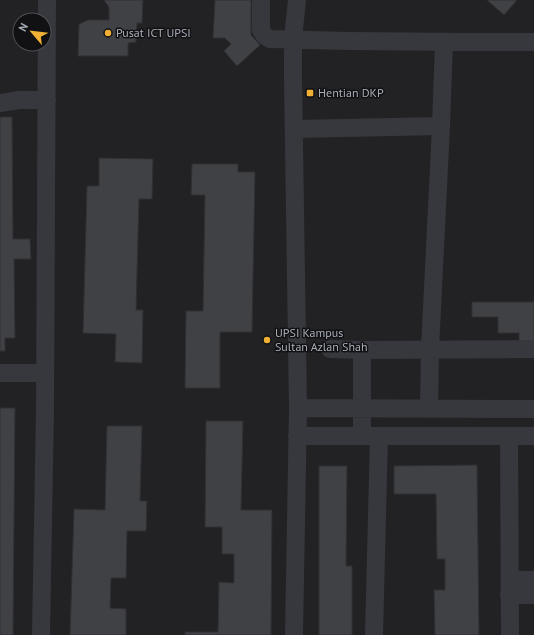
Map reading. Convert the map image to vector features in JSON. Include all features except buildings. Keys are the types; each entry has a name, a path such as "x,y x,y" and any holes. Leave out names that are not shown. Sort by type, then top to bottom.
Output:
{"street":[{"path":"41,635 45,373 47,0"},
{"path":"261,0 261,30 265,36 270,39 534,42"},
{"path":"294,635 298,408 293,39 297,0"},
{"path":"429,409 430,349 444,42"},
{"path":"0,104 19,100 47,100"},
{"path":"295,129 441,126"},
{"path":"330,349 534,349"},
{"path":"362,350 363,409 370,436 374,635"},
{"path":"0,373 45,373"},
{"path":"298,408 534,409"},
{"path":"297,436 534,436"},
{"path":"510,436 510,635"},
{"path":"510,588 534,580"},
{"path":"510,588 534,596"}],"shaded area":[{"name":"UPSI Kampus Sultan Azlan Shah","path":"0,0 534,0 534,635 0,635"}],"place":[{"name":"Pusat ICT UPSI","path":"108,33"},
{"name":"Hentian DKP","path":"310,93"},
{"name":"UPSI Kampus Sultan Azlan Shah","path":"267,340"}]}
